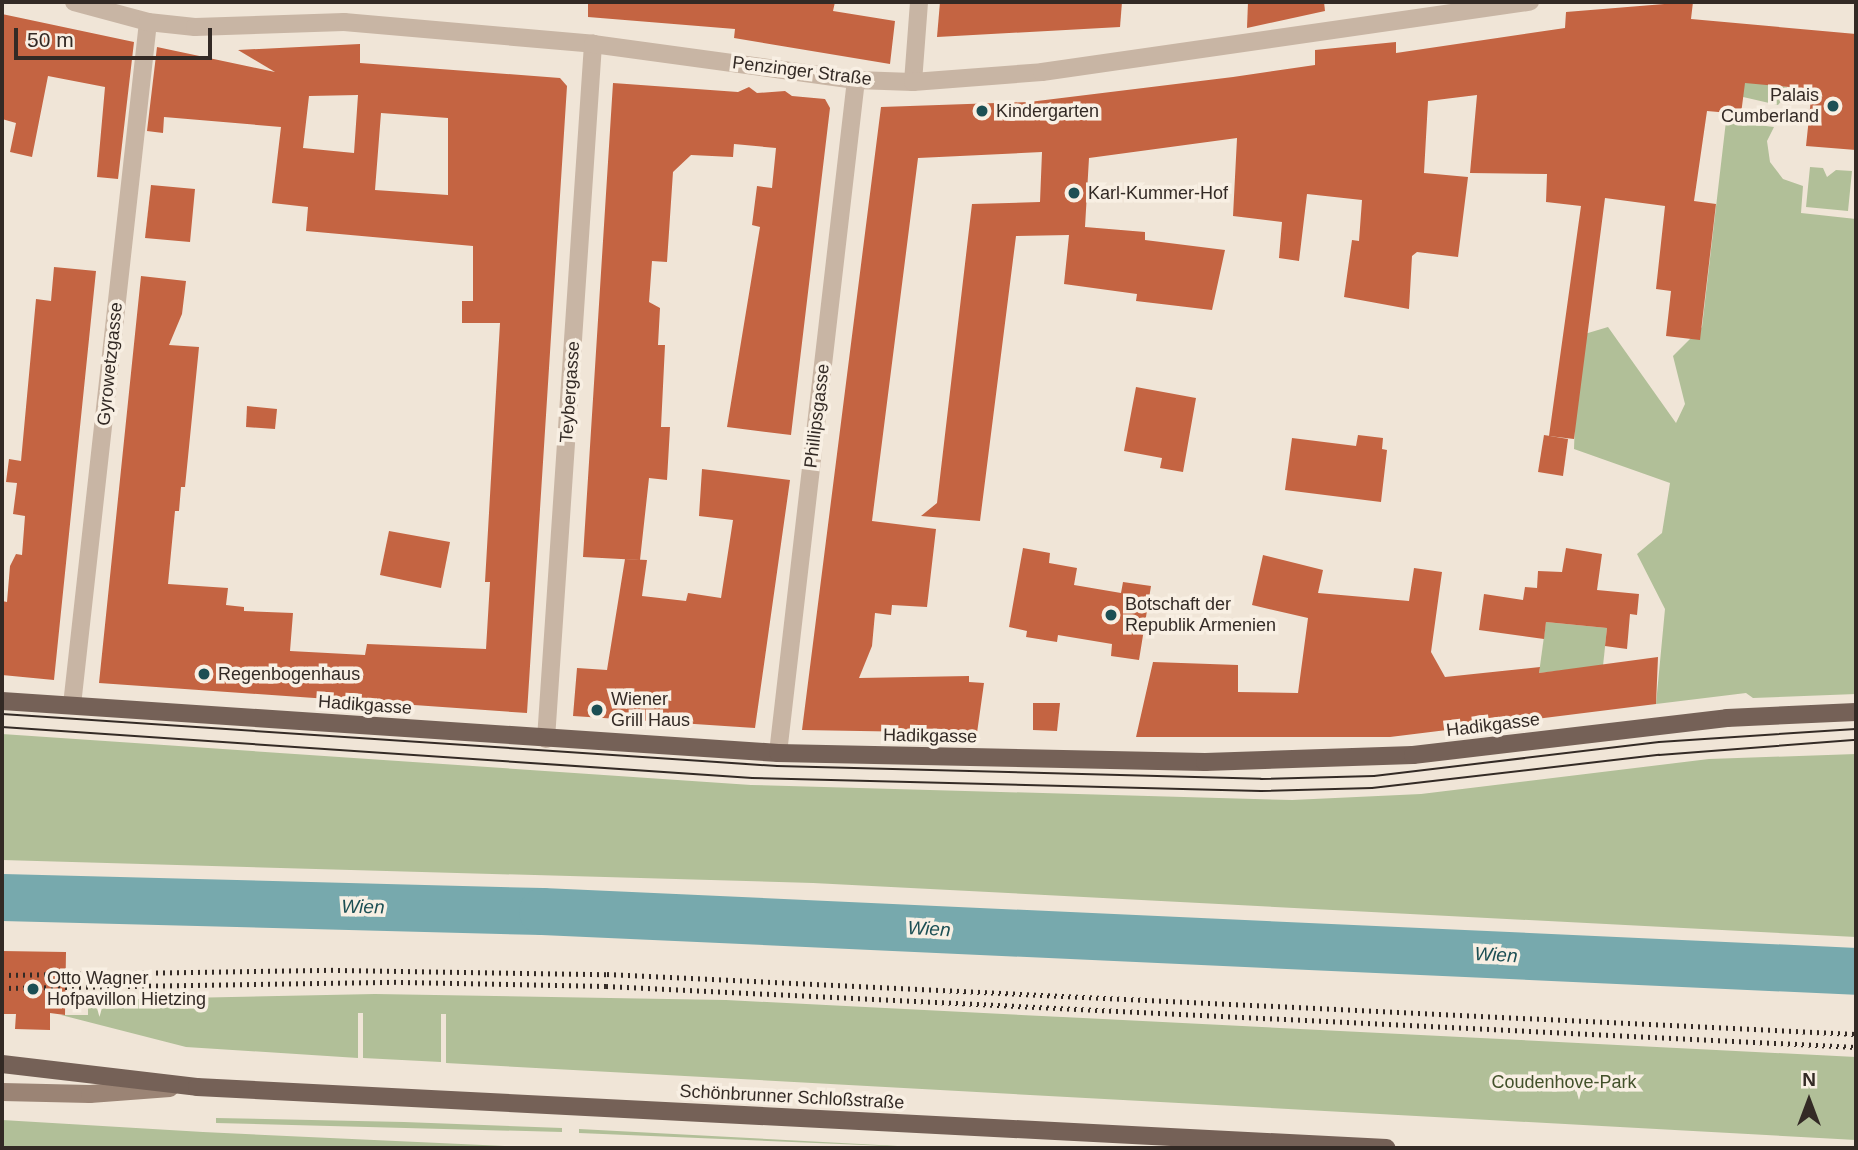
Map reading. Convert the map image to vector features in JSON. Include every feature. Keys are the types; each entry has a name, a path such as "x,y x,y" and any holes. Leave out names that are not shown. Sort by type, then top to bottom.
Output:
{"main road":[{"name":"Hadikgasse","path":"2,701 778,753 1313,761 1413,755 1727,718 1856,712"},
{"name":"Schönbrunner Schloßstraße","path":"2,1064 197,1087 1386,1148"},
{"name":"Schönbrunner Schloßstraße","path":"2,1092 90,1094 197,1087"}],"street":[{"name":"Penzinger Straße","path":"74,2 148,22 195,27 344,22 593,44 856,79 913,82 1042,72 1530,2"},
{"path":"913,82 919,2"},
{"name":"Gyrowetzgasse","path":"72,705 148,22"},
{"name":"Teybergasse","path":"546,739 593,44"},
{"name":"Phillipsgasse","path":"778,753 856,79"}],"green space":[{"path":"1732,75 1787,87 1787,94 1778,105 1730,94"},
{"path":"1726,121 1774,127 1767,141 1770,162 1783,179 1803,186 1801,213 1856,219 1856,694 1753,698 1746,693 1656,704 1665,609 1637,554 1662,533 1670,483 1574,449 1578,336 1608,327 1676,423 1685,404 1673,356 1702,327"},
{"path":"1810,167 1823,168 1827,177 1836,170 1852,171 1848,211 1806,207"},
{"path":"1546,622 1607,628 1603,666 1539,673"},
{"path":"2,734 751,785 1292,800 1421,794 1709,759 1856,754 1856,937 813,883 2,860"},
{"name":"Coudenhove-Park","path":"375,994 726,1000 1856,1057 1856,1140 446,1063 446,1014 441,1014 441,1062 363,1058 363,1013 358,1013 358,1058 186,1047 61,1015 88,1015 88,1000"},
{"path":"216,1118 562,1128 562,1132 216,1123"},
{"path":"2,1120 203,1132 545,1148 2,1148"},
{"path":"579,1129 935,1148 579,1133"}],"building":[{"path":"588,2 835,2 833,11 895,21 890,64 734,38 735,29 588,17"},
{"path":"940,2 1122,2 1120,27 937,37"},
{"path":"1248,2 1324,2 1325,11 1247,28"},
{"path":"1693,2 1691,19 1856,34 1856,150 1806,146 1812,89 1745,83 1741,114 1707,111 1694,201 1716,204 1700,340 1666,336 1671,291 1656,289 1665,206 1605,198 1574,439 1549,436 1581,206 1546,202 1547,174 1470,173 1477,95 1428,101 1424,173 1468,177 1458,257 1417,252 1412,256 1409,309 1344,297 1352,240 1359,241 1362,200 1307,194 1299,261 1279,258 1282,222 1233,216 1237,138 1089,158 1085,227 1145,232 1145,240 1225,250 1212,310 1136,301 1137,294 1064,284 1069,235 1016,236 980,521 921,516 937,503 972,204 1040,202 1042,152 918,158 872,521 936,529 927,607 892,605 891,615 875,613 872,646 859,678 969,676 969,682 984,683 977,733 802,730 881,107 1029,102 1233,77 1315,65 1315,50 1396,42 1396,53 1565,28 1566,12"},
{"path":"2,14 134,42 118,179 97,177 105,87 48,76 32,157 10,152 16,123 2,119"},
{"path":"360,44 360,63 560,78 567,86 527,713 99,683 141,276 186,281 182,314 169,345 199,347 185,487 181,487 179,511 175,511 168,584 228,588 226,605 244,607 244,611 293,613 290,651 365,655 367,644 486,649 490,582 485,582 500,323 462,323 462,301 473,301 473,246 306,231 308,207 272,203 281,127 164,117 163,133 147,131 157,47 275,72 238,50","holes":["358,95 354,153 303,148 309,96","381,113 448,118 448,195 375,190"]},
{"path":"613,83 738,92 749,87 757,93 785,91 792,96 825,99 830,108 791,435 727,427 760,227 752,225 757,186 772,188 776,148 734,144 733,157 691,155 673,172 667,262 652,261 649,302 660,308 658,345 665,345 661,427 670,427 667,480 649,478 640,560 583,557"},
{"path":"151,185 195,189 190,242 145,238"},
{"path":"54,267 96,271 54,680 2,675 2,601 7,602 10,566 16,554 22,555 25,516 13,514 17,483 6,482 9,459 21,461 36,299 51,301"},
{"path":"1136,387 1196,398 1183,472 1160,468 1162,458 1124,451"},
{"path":"247,406 277,409 275,429 246,427"},
{"path":"1358,435 1383,438 1382,449 1387,450 1381,502 1285,490 1292,438 1356,446"},
{"path":"1544,435 1568,439 1563,476 1538,472"},
{"path":"702,469 790,480 755,728 573,716 577,668 607,670 625,559 647,560 642,596 686,601 688,593 721,598 733,520 699,516"},
{"path":"389,531 450,542 441,588 380,575"},
{"path":"1023,548 1050,553 1049,563 1077,568 1074,585 1121,593 1123,582 1151,586 1139,660 1111,656 1112,644 1058,635 1057,642 1026,637 1027,631 1009,627"},
{"path":"1566,548 1602,554 1597,590 1639,594 1637,615 1630,614 1627,649 1605,646 1607,628 1546,622 1544,639 1479,630 1484,594 1523,600 1525,587 1537,588 1538,571 1562,572"},
{"path":"1263,555 1323,570 1318,593 1409,601 1414,568 1442,572 1431,652 1445,677 1540,667 1539,673 1658,657 1656,704 1390,737 1136,737 1153,662 1238,665 1238,692 1298,693 1308,618 1252,605"},
{"path":"1033,703 1060,703 1057,731 1033,730"},
{"name":"Otto Wagner Hofpavillon Hietzing","path":"2,951 66,952 65,1015 50,1013 50,1030 15,1029 16,1014 2,1014"}],"waterway":[{"name":"Wien","path":"2,897 542,911 1856,971"}],"tram line":[{"path":"2,714 777,766 1261,779 1374,776 1659,742 1856,729"},
{"path":"2,727 752,778 1261,791 1372,788 1659,755 1856,740"}],"railway":[{"path":"2,975 338,970 607,974 1856,1034"},
{"path":"2,988 401,982 606,986 1856,1047"}],"place":[{"name":"Palais Cumberland","path":"1833,106"},
{"name":"Kindergarten","path":"982,111"},
{"name":"Karl-Kummer-Hof","path":"1074,193"},
{"name":"Botschaft der Republik Armenien","path":"1111,615"},
{"name":"Regenbogenhaus","path":"204,674"},
{"name":"Wiener Grill Haus","path":"597,710"},
{"name":"Otto Wagner Hofpavillon Hietzing","path":"33,989"}]}
